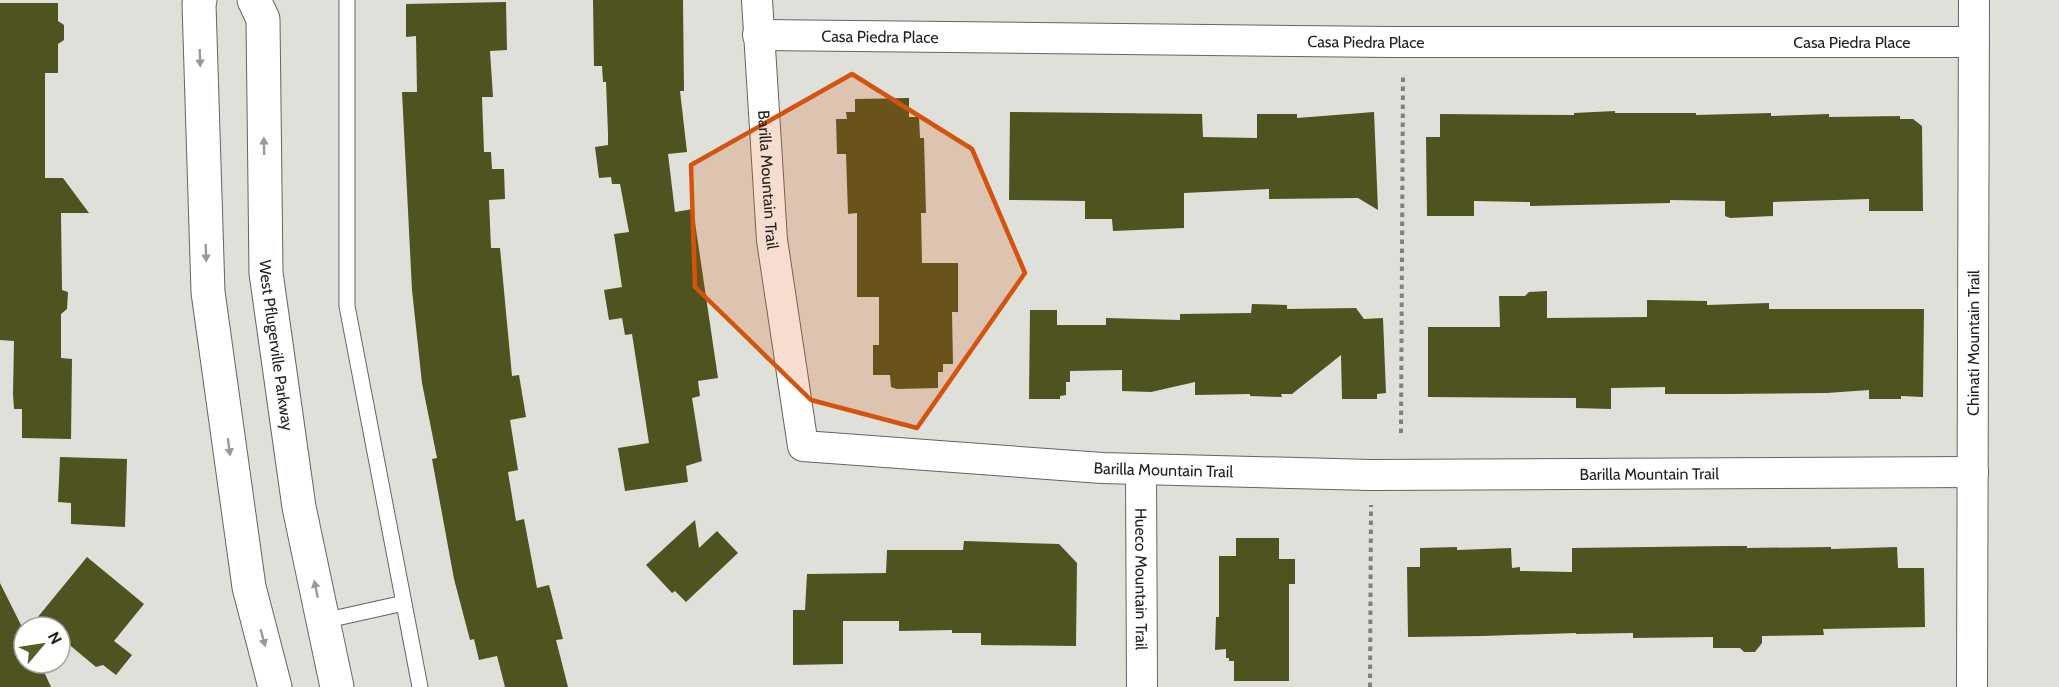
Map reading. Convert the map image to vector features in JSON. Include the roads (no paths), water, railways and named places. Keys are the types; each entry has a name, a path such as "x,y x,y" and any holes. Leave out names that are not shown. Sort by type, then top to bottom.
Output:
{"main road":[{"path":"200,0 207,292 249,587 275,687"},
{"name":"West Pflugerville Parkway","path":"254,0 263,19 266,273 299,507 337,687"}],"street":[{"name":"Barilla Mountain Trail","path":"757,0 772,240 803,446 1102,468 1371,475 1973,472"},
{"name":"Chinati Mountain Trail","path":"1972,687 1974,0"},
{"name":"Casa Piedra Place","path":"758,35 1404,42 1974,42"},
{"name":"Hueco Mountain Trail","path":"1141,469 1142,687"}],"lane":[{"path":"347,0 347,306 420,687"},
{"path":"323,621 404,603"}]}
